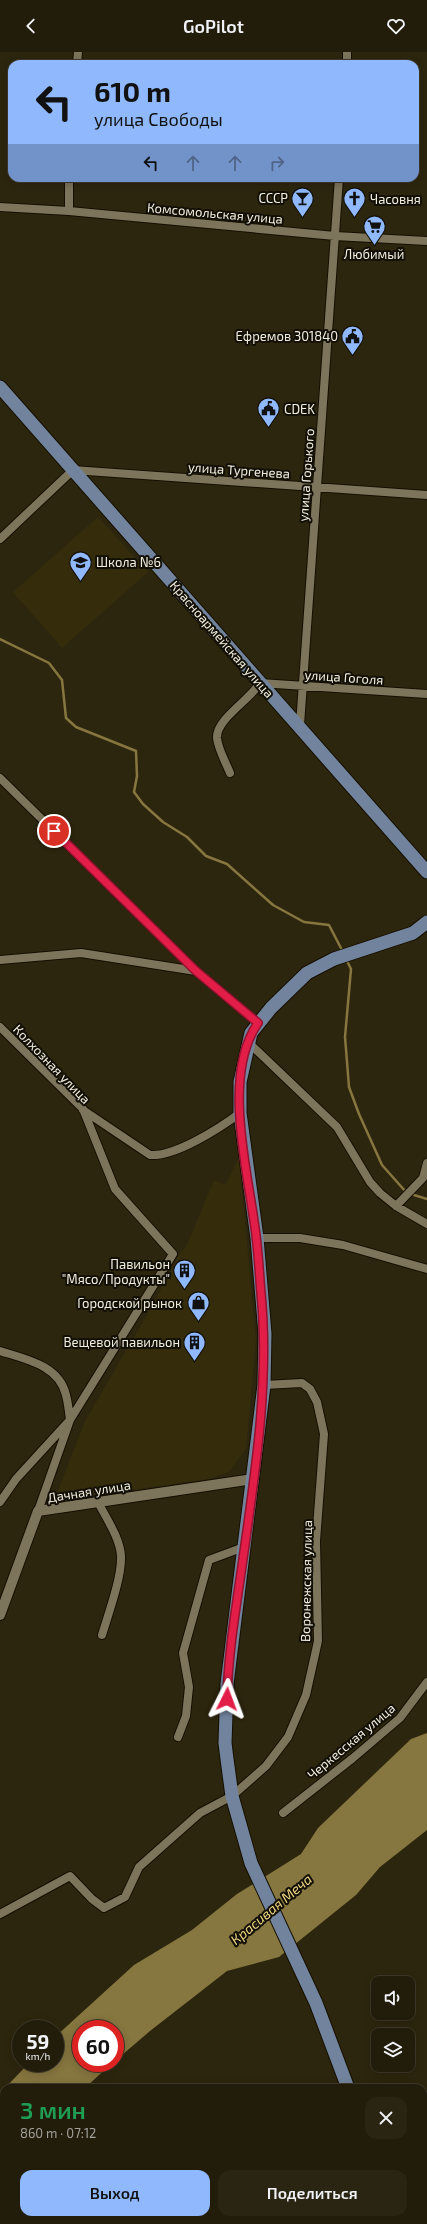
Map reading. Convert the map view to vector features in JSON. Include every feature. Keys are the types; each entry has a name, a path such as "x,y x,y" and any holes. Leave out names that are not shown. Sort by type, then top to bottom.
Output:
{"main road":[{"name":"Красноармейская улица","path":"0,387 427,872"},
{"path":"412,934 427,922"},
{"path":"347,2084 326,2024 251,1863 232,1796 226,1742 227,1684 264,1385 265,1334 257,1238 240,1113 240,1082 251,1033 258,1023 308,973 334,959 412,934 427,933"}],"street":[{"path":"69,211 70,182"},
{"name":"улица Горького","path":"300,726 339,182"},
{"name":"Комсомольская улица","path":"0,207 69,211 335,236 427,241"},
{"path":"0,540 73,470"},
{"name":"улица Тургенева","path":"73,470 427,495"},
{"path":"230,773 217,738 221,722 254,694 260,683"},
{"name":"улица Гоголя","path":"260,683 427,694"},
{"path":"0,778 196,971 258,1023"},
{"path":"0,960 81,953 196,971"},
{"name":"Колхозная улица","path":"0,1027 83,1110 115,1189 173,1254 70,1420 38,1511"},
{"path":"248,1042 337,1127 370,1182 396,1206 427,1224"},
{"path":"83,1110 150,1155 161,1156 214,1132 240,1113"},
{"path":"396,1206 423,1178 427,1163"},
{"path":"257,1238 300,1238 344,1245 427,1269"},
{"path":"0,1351 42,1365 55,1375 66,1394 70,1420 16,1479 0,1502"},
{"name":"Воронежская улица","path":"0,1914 70,1876 104,1908 125,1897 140,1867 200,1813 232,1796 266,1766 288,1737 306,1695 318,1641 316,1541 324,1434 317,1402 310,1389 302,1383 264,1385"},
{"name":"Дачная улица","path":"0,1616 38,1511 253,1479"},
{"path":"98,1502 114,1534 121,1556 115,1592 102,1635"},
{"path":"178,1737 186,1716 189,1687 183,1653 209,1560 244,1547"},
{"name":"Черкесская улица","path":"283,1813 353,1758 400,1718 427,1682"}],"shaded area":[{"name":"Школа №6","path":"98,517 148,572 62,648 13,592"},
{"name":"Городской рынок","path":"239,1158 256,1339 246,1449 229,1472 209,1479 73,1498 56,1496 85,1421 151,1308 179,1254 186,1247 214,1180 225,1185"}],"water":[{"name":"Красивая Меча","path":"427,1733 427,1830 380,1867 356,1895 279,1957 227,1971 124,2053 124,2020 74,2020 134,1965 192,1930 237,1894 301,1854 318,1828 411,1739"},
{"path":"72,2022 72,2072 102,2072 89,2084 9,2084 20,2072 64,2072 64,2029"}],"waterway":[{"path":"0,639 49,663 62,680 66,718 76,727 136,751 137,776 134,792 143,804 163,822 187,837 206,856 227,864 273,905 304,922 329,925 343,952"},
{"path":"346,959 351,969 345,1037 349,1087 359,1114 382,1165 406,1192"},
{"path":"411,1194 427,1199"}],"place":[{"name":"СССР","path":"303,218"},
{"name":"Часовня","path":"354,218"},
{"name":"Любимый","path":"374,246"},
{"name":"Ефремов 301840","path":"353,356"},
{"name":"CDEK","path":"269,428"},
{"name":"Школа №6","path":"80,582"},
{"name":"Павильон \"Мясо/Продукты\"","path":"185,1290"},
{"name":"Городской рынок","path":"198,1322"},
{"name":"Вещевой павильон","path":"195,1362"}],"route":[{"path":"54,831 196,971 258,1023 251,1033 243,1064 240,1082 240,1113 257,1238 265,1334 264,1385 235,1614 227,1684 227,1699"}]}
